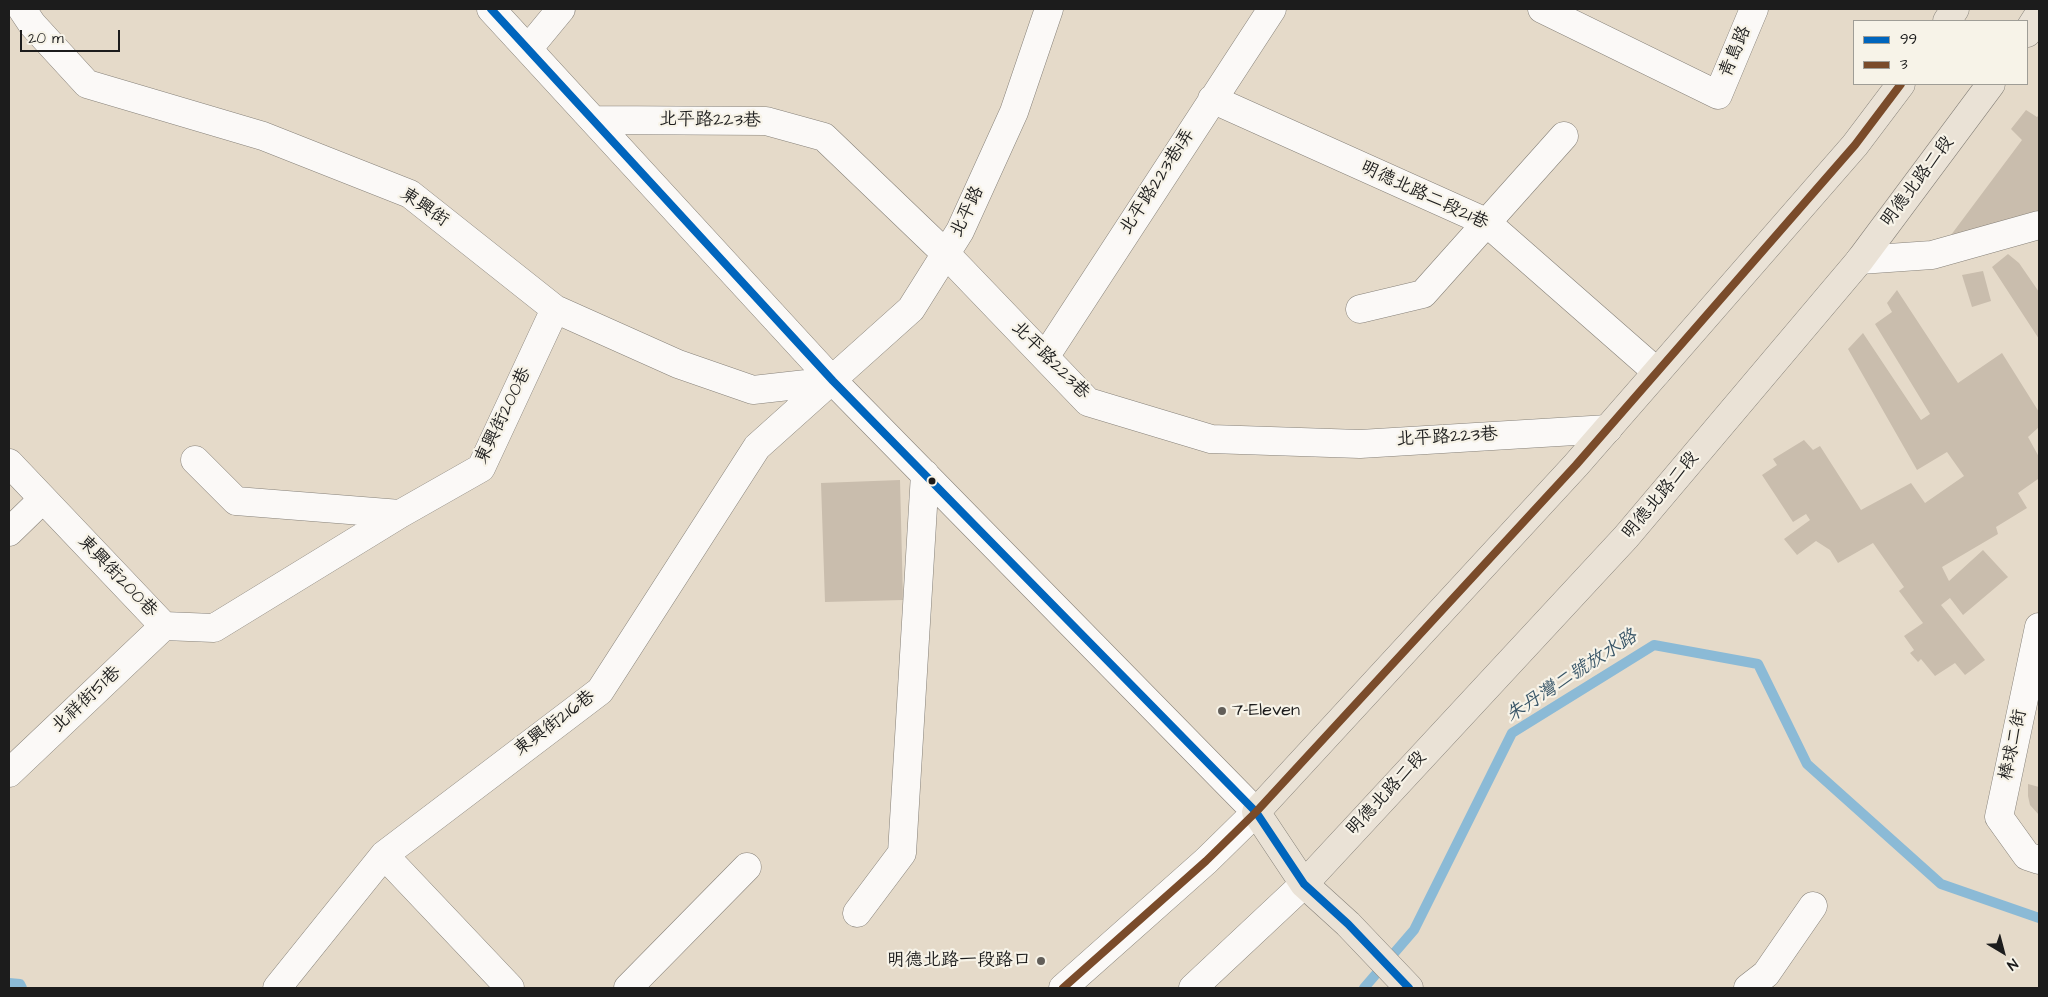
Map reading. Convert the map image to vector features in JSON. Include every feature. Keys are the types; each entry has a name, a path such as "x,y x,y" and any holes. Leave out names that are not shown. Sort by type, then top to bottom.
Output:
{"main road":[{"path":"1947,20 1956,9"},
{"path":"2028,31 2039,14"},
{"path":"1409,988 1348,924 1304,884 1256,812 1608,429 1855,145 1900,85"},
{"name":"明德北路二段","path":"1304,884 1626,537 1860,260 1990,85"}],"street":[{"name":"東興街","path":"22,9 32,24 87,84 263,136 410,194 555,309 678,364 753,390 833,381"},
{"path":"491,9 833,381 1256,812 1206,861 1063,988"},
{"path":"528,50 562,9"},
{"name":"北平路","path":"833,381 911,309 960,231 1014,112 1050,9"},
{"name":"北平路223巷1弄","path":"1045,357 1272,9"},
{"name":"青島路","path":"1542,9 1718,95 1754,9"},
{"name":"明德北路二段21巷","path":"1212,99 1486,222 1657,372"},
{"name":"北平路223巷","path":"594,120 766,121 824,137 946,254 1088,402 1211,438 1360,444 1608,429"},
{"path":"1360,309 1423,294 1564,136"},
{"path":"1860,260 1932,255 2039,225"},
{"name":"東興街200巷","path":"9,463 164,626 214,628 400,514 481,468 555,309"},
{"name":"東興街216巷","path":"277,988 384,855 600,691 757,447 833,381"},
{"path":"195,460 236,501 400,514"},
{"path":"857,913 902,853 925,474"},
{"path":"9,532 43,499"},
{"name":"北祥街51巷","path":"9,773 164,626"},
{"name":"棒球二街","path":"2033,858 1999,818 2039,627"},
{"path":"384,855 510,988"},
{"path":"628,988 747,867"},
{"path":"1192,988 1304,884"},
{"path":"1748,988 1766,974 1813,906"}],"building":[{"path":"2026,110 2037,117 2039,115 2039,215 1945,243 2022,140 2011,129"},
{"path":"2008,254 2019,263 2039,292 2039,339 1992,267"},
{"path":"1983,271 1991,301 1972,307 1962,275"},
{"path":"1897,290 1958,383 2002,353 2039,412 2039,427 2028,437 2039,457 2038,479 2018,493 2027,508 1996,527 1998,534 1942,567 1949,581 1983,550 2008,577 1963,615 1950,598 1941,605 1985,660 1965,675 1955,663 1935,676 1921,659 1918,662 1910,653 1914,650 1904,636 1923,623 1899,591 1904,587 1873,543 1838,563 1830,550 1816,541 1797,555 1784,539 1810,520 1806,514 1793,522 1762,475 1777,465 1773,459 1804,440 1813,450 1820,446 1861,510 1911,483 1925,503 1964,476 1947,452 1917,470 1848,349 1863,333 1921,420 1930,414 1875,324 1892,312 1887,303"},
{"path":"900,480 903,600 825,602 821,483"},
{"path":"2028,784 2039,787 2039,815 2030,805"}],"waterway":[{"name":"朱丹灣二號放水路","path":"1364,988 1414,930 1512,733 1654,645 1758,664 1807,764 1941,884 2039,918"},
{"path":"9,983 20,984 22,988"}],"transit line":[{"name":"99","path":"491,9 833,381 1256,812 1304,884 1348,924 1409,988"},
{"name":"3","path":"1063,988 1206,861 1256,812 1576,465 1855,145 1900,85"}],"place":[{"name":"7-Eleven","path":"1222,711"},
{"name":"明德北路一段路口","path":"1041,961"}]}
